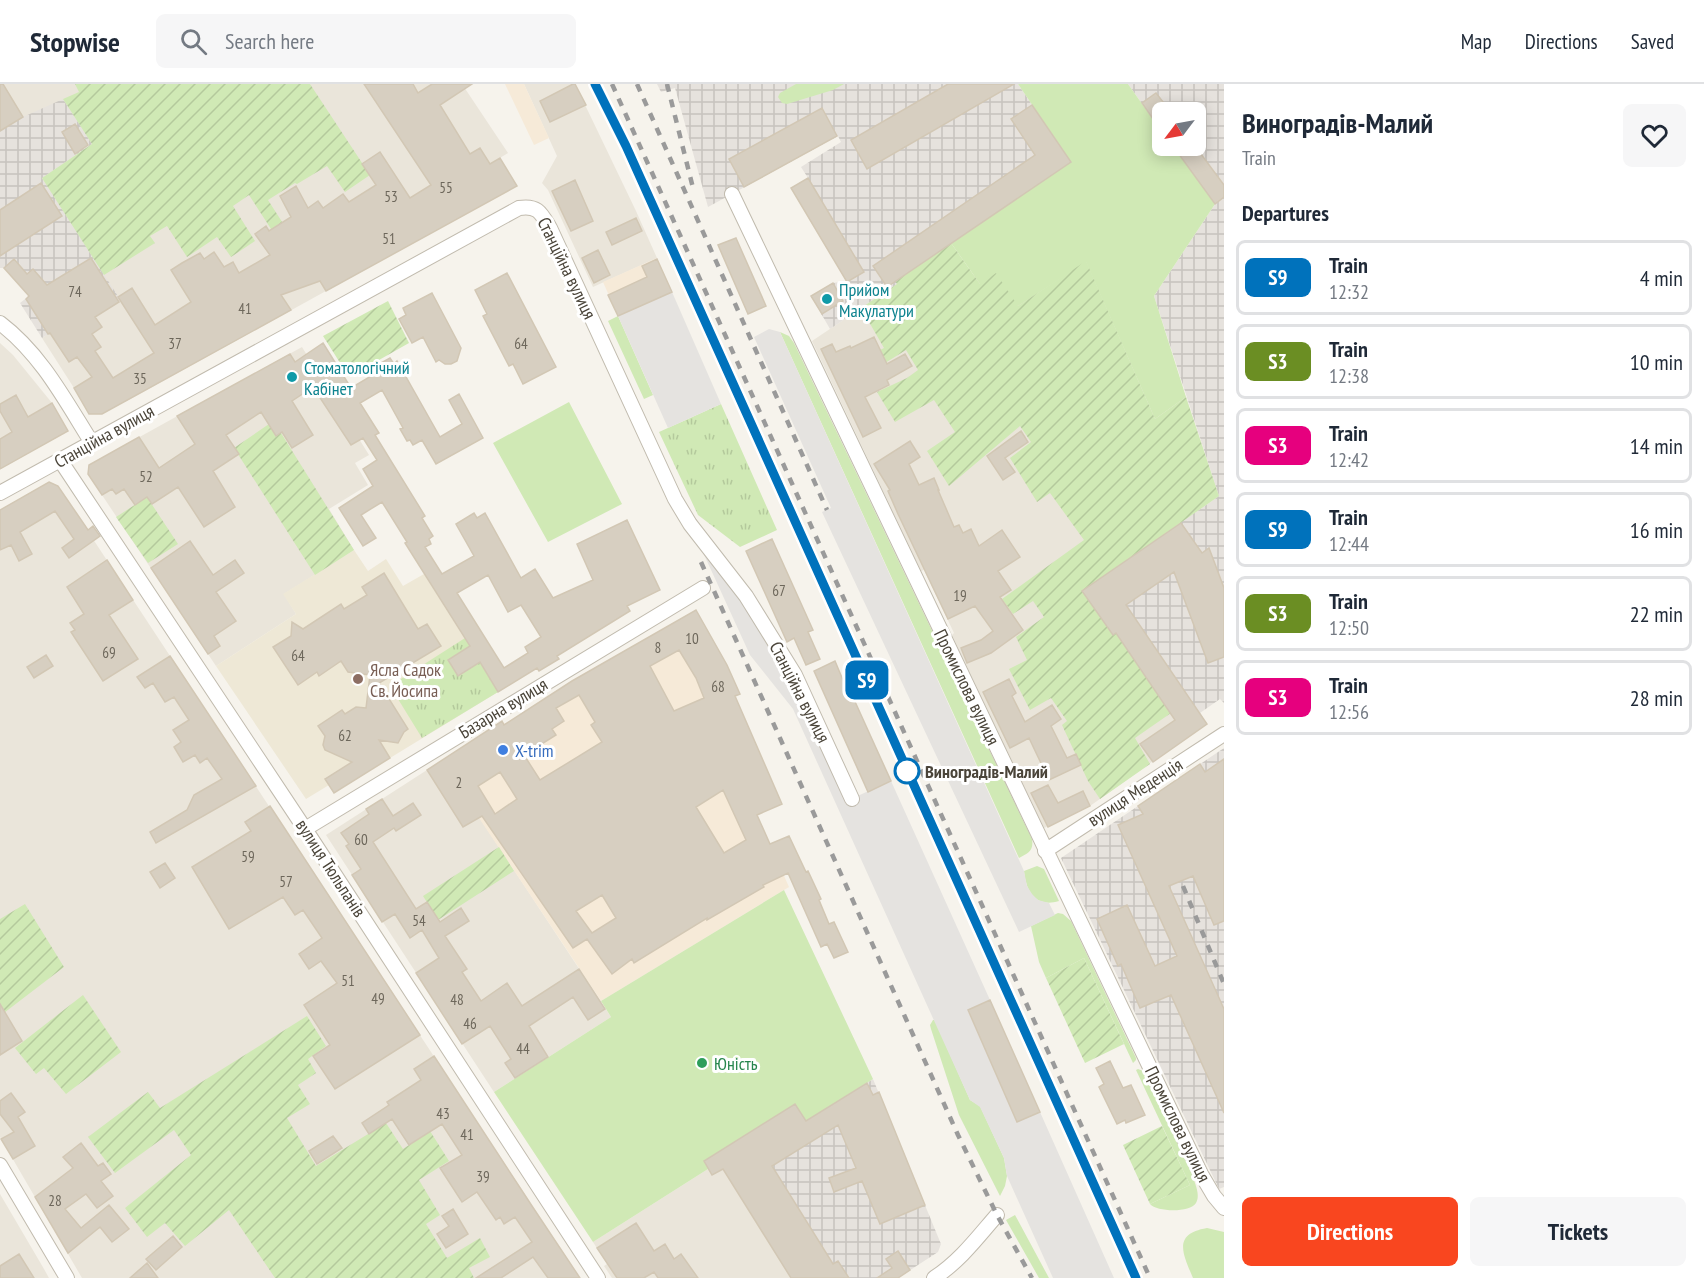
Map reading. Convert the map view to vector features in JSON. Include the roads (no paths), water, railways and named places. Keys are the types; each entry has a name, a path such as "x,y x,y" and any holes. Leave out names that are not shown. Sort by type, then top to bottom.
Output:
{"street":[{"name":"Промислова вулиця","path":"732,194 1201,1174 1224,1208"},
{"name":"Станційна вулиця","path":"0,493 519,208 528,206 536,208 550,228 675,500 690,524 746,596 795,675 852,799"},
{"path":"0,323 39,361 92,443"},
{"name":"вулиця Тюльпанів","path":"60,460 305,829 598,1278"},
{"name":"Базарна вулиця","path":"305,829 703,588"},
{"name":"вулиця Меденція","path":"1045,851 1224,734"},
{"path":"0,1165 67,1278"},
{"path":"934,1278 965,1253 997,1215"}],"railway":[{"path":"595,84 626,146 1136,1278"},
{"path":"612,84 1150,1278"},
{"path":"637,84 827,510"},
{"path":"667,84 694,192"},
{"path":"701,562 958,1135 997,1215 1032,1278"},
{"path":"1183,886 1224,984"}],"train":[{"name":"S9","path":"595,84 626,146 1136,1278"}],"place":[{"name":"Прийом Макулатури","path":"827,299"},
{"name":"Стоматологічний Кабінет","path":"292,377"},
{"name":"Ясла Садок Св. Йосипа","path":"358,679"},
{"name":"X-trim","path":"503,750"},
{"name":"Виноградів-Малий","path":"907,771"},
{"name":"Юність","path":"702,1063"}]}
